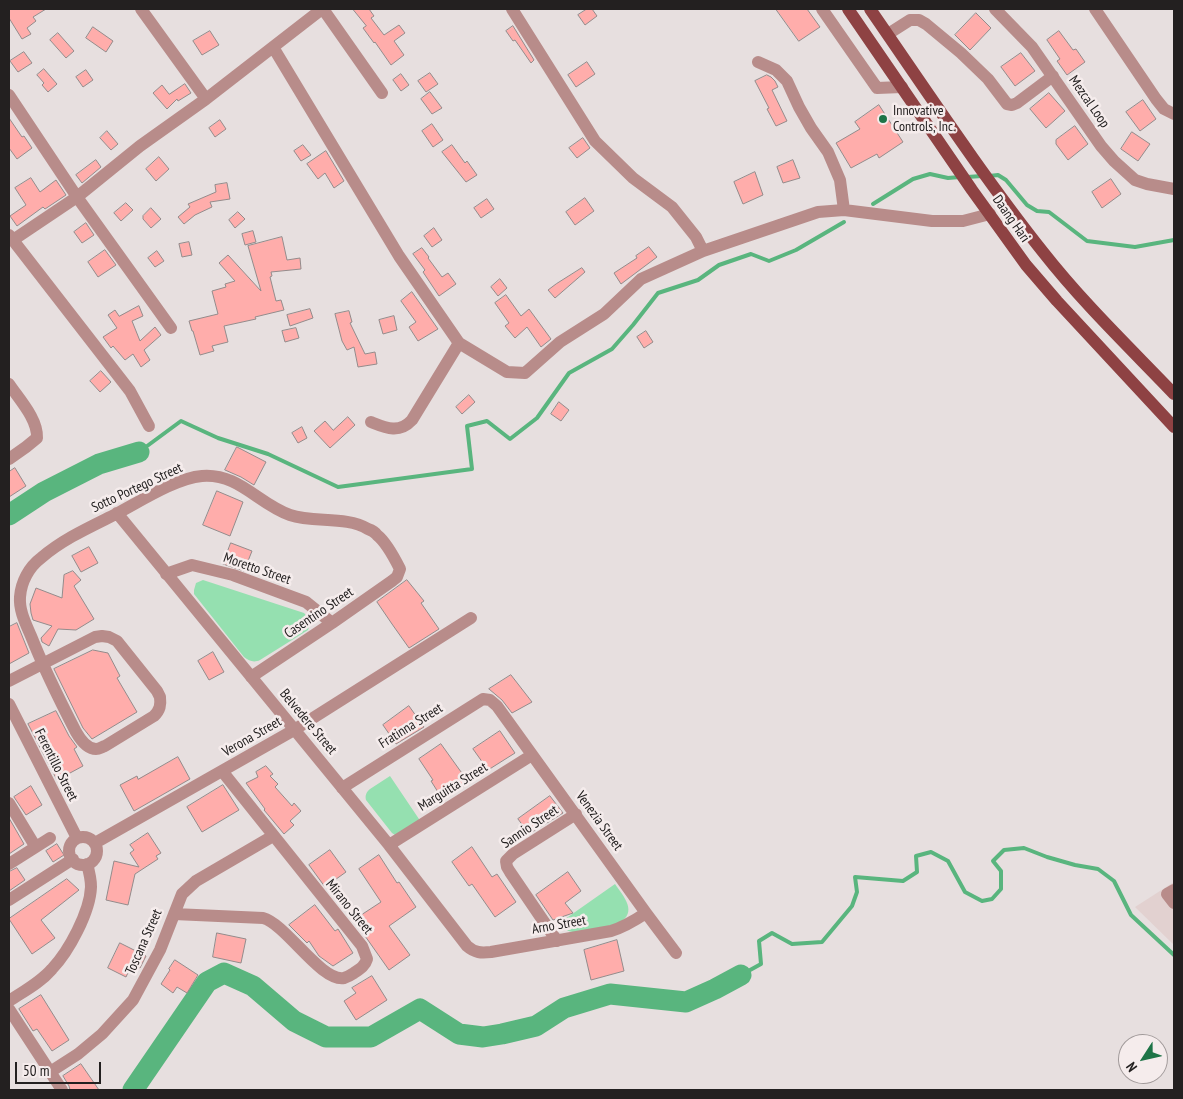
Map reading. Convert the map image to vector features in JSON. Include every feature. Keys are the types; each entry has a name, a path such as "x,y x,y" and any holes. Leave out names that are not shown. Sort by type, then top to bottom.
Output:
{"main road":[{"name":"Daang Hari","path":"848,9 972,190 1026,265 1174,428"},
{"name":"Daang Hari","path":"870,9 976,161 1044,254 1075,290 1174,394"}],"street":[{"path":"141,9 206,99"},
{"path":"149,426 130,392 11,237 77,197 140,146 206,99 323,9 382,93"},
{"path":"512,9 595,141 633,178 672,207 696,237 703,251"},
{"path":"822,9 877,88 902,87"},
{"name":"Mezcal Loop","path":"995,9 1032,47 1101,146 1114,161 1135,180 1174,190"},
{"path":"1095,9 1156,99 1164,109 1174,114"},
{"path":"888,34 910,20 919,20 926,24 961,53 988,79 1007,104 1012,106 1053,76"},
{"path":"273,47 399,256 459,343 507,372 525,373 560,342 604,314 641,279 703,251 818,212 844,210 932,221 963,221 990,214"},
{"path":"758,62 776,70 787,81 811,128 828,152 840,180 844,210"},
{"path":"9,95 77,197 172,328"},
{"path":"370,422 388,428 399,428 407,425 412,420 459,343"},
{"path":"9,384 35,423 37,438 9,458"},
{"name":"Sotto Portego Street","path":"42,664 22,614 20,598 22,586 29,570 40,558 61,542 186,479 202,476 219,477 235,482 279,510 289,514 302,518 351,523 365,527 378,535 400,570"},
{"name":"Belvedere Street","path":"116,513 389,845 467,946 474,952"},
{"name":"Moretto Street","path":"166,574 192,565 233,575 306,602 332,623"},
{"name":"Casentino Street","path":"251,677 397,577 400,570"},
{"name":"Verona Street","path":"95,843 294,730 470,618"},
{"path":"9,681 42,664 95,637 109,637 117,641 157,691 161,704 159,710 154,716 105,746 96,749 89,747 76,732 42,664"},
{"name":"Fratinna Street","path":"342,788 482,699 490,700 497,706"},
{"name":"Ferentillo Street","path":"9,704 77,838"},
{"name":"Venezia Street","path":"497,706 676,953"},
{"name":"Marguitta Street","path":"389,845 532,755"},
{"name":"Mirano Street","path":"174,914 267,919 325,971 338,978 349,976 366,964 367,959 362,946 222,771"},
{"path":"9,803 35,846"},
{"name":"Sannio Street","path":"557,941 510,872 506,861 513,854 576,814"},
{"path":"83,836 90,838 95,843 97,853 92,862 87,864 77,863 70,854 72,842 77,838 83,836"},
{"name":"Toscana Street","path":"50,1072 78,1054 102,1034 133,1000 160,950 180,898 186,889 196,881 273,836"},
{"path":"11,858 50,838"},
{"path":"9,900 73,859"},
{"path":"9,1001 37,983 52,970 71,942 80,924 91,888 87,864"},
{"path":"1174,890 1167,894 1174,903"},
{"name":"Arno Street","path":"474,952 491,952 611,931 632,923 646,913"},
{"path":"9,1009 62,1090"}],"shaded area":[{"path":"1174,882 1174,945 1135,907"}],"green space":[{"path":"203,580 304,613 309,621 308,630 260,660 250,660 244,657 194,594 196,583"},
{"path":"390,776 421,822 395,835 366,800 366,794 369,790"},
{"path":"615,884 627,904 628,914 625,919 619,923 587,932 571,932 558,924"}],"building":[{"path":"9,9 46,9 33,17 36,21 27,28 31,34 22,39 9,18"},
{"path":"353,9 369,9 374,16 371,18 384,35 399,25 405,33 394,41 404,55 391,65 363,28 366,26"},
{"path":"587,9 592,9 597,16 585,25 578,15"},
{"path":"776,9 807,9 820,27 799,41"},
{"path":"976,13 991,28 970,50 955,35"},
{"path":"513,26 534,60 531,63 515,40 513,41 506,31"},
{"path":"93,27 113,41 106,52 86,38"},
{"path":"210,31 219,45 202,55 193,41"},
{"path":"1059,31 1085,62 1067,75 1057,61 1060,59 1047,40"},
{"path":"58,33 74,51 66,58 50,40"},
{"path":"24,52 32,63 18,72 10,61"},
{"path":"1021,53 1035,71 1015,86 1001,67"},
{"path":"587,62 595,74 576,87 568,75"},
{"path":"44,69 57,84 48,92 42,85 44,83 37,75"},
{"path":"86,70 93,80 83,87 76,77"},
{"path":"430,73 438,84 426,92 418,81"},
{"path":"401,74 409,85 401,91 393,80"},
{"path":"767,75 775,81 778,87 772,90 787,121 776,126 755,81"},
{"path":"185,84 191,93 178,101 177,99 167,109 153,93 162,85 169,94"},
{"path":"430,92 442,108 432,114 421,99"},
{"path":"1049,93 1065,111 1046,128 1030,109"},
{"path":"1143,100 1156,119 1140,131 1126,112"},
{"path":"879,105 903,142 879,158 877,154 851,168 836,143 860,129 855,122"},
{"path":"9,118 32,148 17,159 9,148"},
{"path":"220,120 226,129 215,137 209,128"},
{"path":"432,124 443,140 433,147 422,131"},
{"path":"1075,126 1088,144 1068,160 1056,144 1056,140"},
{"path":"107,131 118,144 111,150 100,138"},
{"path":"1132,132 1150,144 1138,161 1121,149"},
{"path":"583,138 590,148 577,158 569,148"},
{"path":"303,145 311,155 301,161 294,151"},
{"path":"452,145 465,163 467,161 477,175 466,182 442,152"},
{"path":"326,151 344,181 334,188 325,173 318,179 307,164"},
{"path":"159,157 169,169 156,181 146,169"},
{"path":"96,160 101,167 82,183 76,175"},
{"path":"793,160 800,178 783,183 777,167"},
{"path":"755,172 763,195 743,204 734,182"},
{"path":"31,178 40,192 56,180 66,195 45,209 43,207 17,226 10,216 26,205 15,188"},
{"path":"1111,179 1121,194 1102,208 1092,192"},
{"path":"227,183 230,199 210,202 212,207 195,215 184,224 178,217 190,207 188,204 216,192 215,185"},
{"path":"585,198 594,211 575,225 566,212"},
{"path":"487,199 494,209 481,218 474,208"},
{"path":"126,203 133,210 121,221 114,213"},
{"path":"151,208 161,219 151,228 143,219 143,216"},
{"path":"238,212 245,219 235,228 229,220"},
{"path":"86,223 94,235 82,243 74,232"},
{"path":"434,228 442,240 432,247 424,236"},
{"path":"253,231 256,242 245,245 242,234"},
{"path":"282,237 287,260 300,258 301,269 271,272 272,276 270,277 276,301 281,300 284,310 224,326 228,342 212,346 214,351 200,355 189,321 218,314 212,291 226,287 225,284 235,281 219,263 228,255 261,291 248,246"},
{"path":"189,242 192,255 182,257 179,244"},
{"path":"649,247 657,257 621,284 614,273 637,258 636,256"},
{"path":"422,248 442,277 448,273 456,284 439,296 423,272 425,270 413,254"},
{"path":"105,250 116,265 98,277 88,262"},
{"path":"157,251 164,261 155,267 148,258"},
{"path":"582,268 585,272 555,298 548,290 556,284"},
{"path":"500,279 507,288 498,296 491,287"},
{"path":"412,292 438,329 418,341 409,327 416,322 401,301"},
{"path":"506,295 521,316 529,309 551,339 541,347 527,327 515,338 505,326 509,323 495,303"},
{"path":"139,306 143,316 132,321 140,341 155,327 161,335 144,350 150,360 141,367 133,354 125,360 113,346 111,348 103,337 117,328 108,315 115,310 119,316"},
{"path":"310,309 313,318 290,326 287,315"},
{"path":"349,311 352,322 350,323 365,354 375,352 377,364 358,367 354,347 347,350 342,341 335,314"},
{"path":"394,316 397,330 383,334 379,320"},
{"path":"296,328 299,338 285,342 282,331"},
{"path":"646,331 653,342 644,348 637,337"},
{"path":"101,371 111,382 100,392 90,381"},
{"path":"469,395 475,402 462,414 456,407"},
{"path":"559,402 569,410 561,421 551,414"},
{"path":"348,417 355,425 330,448 314,431 325,421 333,430"},
{"path":"302,427 307,438 298,443 292,433"},
{"path":"237,447 266,462 254,485 225,470"},
{"path":"15,468 26,486 9,497 9,472"},
{"path":"217,491 243,502 230,536 203,525"},
{"path":"231,543 252,551 244,571 223,564"},
{"path":"89,547 98,563 81,572 72,556"},
{"path":"73,571 81,580 74,586 94,619 76,630 58,629 49,646 42,642 41,638 52,626 33,620 30,604 36,588 62,598 64,575"},
{"path":"407,580 424,601 421,603 439,629 409,648 377,602"},
{"path":"17,623 29,653 9,664 9,627"},
{"path":"93,650 108,653 120,676 117,678 137,712 92,739 83,728 54,669"},
{"path":"213,652 224,672 209,680 198,661"},
{"path":"511,675 532,702 512,713 502,700 489,689"},
{"path":"409,706 424,727 396,744 383,725"},
{"path":"56,711 77,747 74,749 83,766 57,780 28,724"},
{"path":"500,731 515,753 488,770 473,749"},
{"path":"441,744 469,783 443,800 419,759"},
{"path":"178,757 190,779 134,811 120,785 137,776 138,779"},
{"path":"266,766 273,774 270,776 278,784 275,787 292,806 294,803 301,811 290,821 294,825 284,834 264,810 246,783 258,777 256,772"},
{"path":"223,785 239,810 202,832 187,807"},
{"path":"31,786 42,805 26,815 14,797"},
{"path":"550,796 563,813 529,834 518,819"},
{"path":"9,818 24,844 9,854"},
{"path":"148,833 161,853 156,856 158,859 135,874 128,905 106,900 114,861 139,867 130,853 134,850 130,845"},
{"path":"57,844 64,855 53,862 46,851"},
{"path":"472,847 492,877 497,874 516,902 495,917 472,884 469,886 452,862"},
{"path":"330,850 346,872 325,887 309,865"},
{"path":"379,855 397,883 399,882 416,907 389,926 410,955 389,970 358,926 362,923 358,917 381,902 359,869"},
{"path":"17,868 25,880 9,891 9,872"},
{"path":"568,872 581,891 565,903 573,913 553,920 536,895"},
{"path":"67,879 79,890 41,920 55,938 32,954 9,919"},
{"path":"315,905 335,931 338,929 353,953 333,966 319,956 309,941 307,943 289,925"},
{"path":"217,933 246,939 241,963 213,957"},
{"path":"617,940 624,971 591,980 584,950"},
{"path":"120,943 146,956 140,968 132,964 126,977 108,968"},
{"path":"175,960 198,975 187,993 177,987 173,993 161,984"},
{"path":"372,976 387,1000 356,1020 344,1001 356,993 352,988"},
{"path":"41,995 69,1040 52,1051 37,1029 33,1031 19,1009"},
{"path":"81,1064 99,1090 70,1090 63,1076"}],"waterway":[{"path":"873,204 913,179 930,174 948,178 960,177"},
{"path":"989,176 998,175 1006,180 1027,205 1037,211 1049,212 1087,241 1135,247 1174,240"},
{"path":"967,177 982,176"},
{"path":"139,452 181,421 218,438 268,454 338,487 472,469 467,426 487,421 510,439 537,418 569,373 612,349 658,293 698,280 719,265 751,254 769,261 796,250 844,222"},
{"path":"9,515 44,492 99,464 139,452"},
{"path":"741,975 761,964 759,941 772,933 792,944 822,942 852,906 857,892 855,877 903,881 917,872 916,856 931,852 948,861 965,892 982,901 992,899 1001,889 1001,871 993,861 1004,850 1024,848 1075,865 1098,869 1114,881 1131,915 1174,955"},
{"path":"133,1090 207,982 224,973 253,986 294,1021 326,1037 371,1037 420,1009 459,1034 483,1037 536,1026 564,1008 610,994 686,1002 741,975"}],"place":[{"name":"Innovative Controls, Inc.","path":"883,119"}]}
